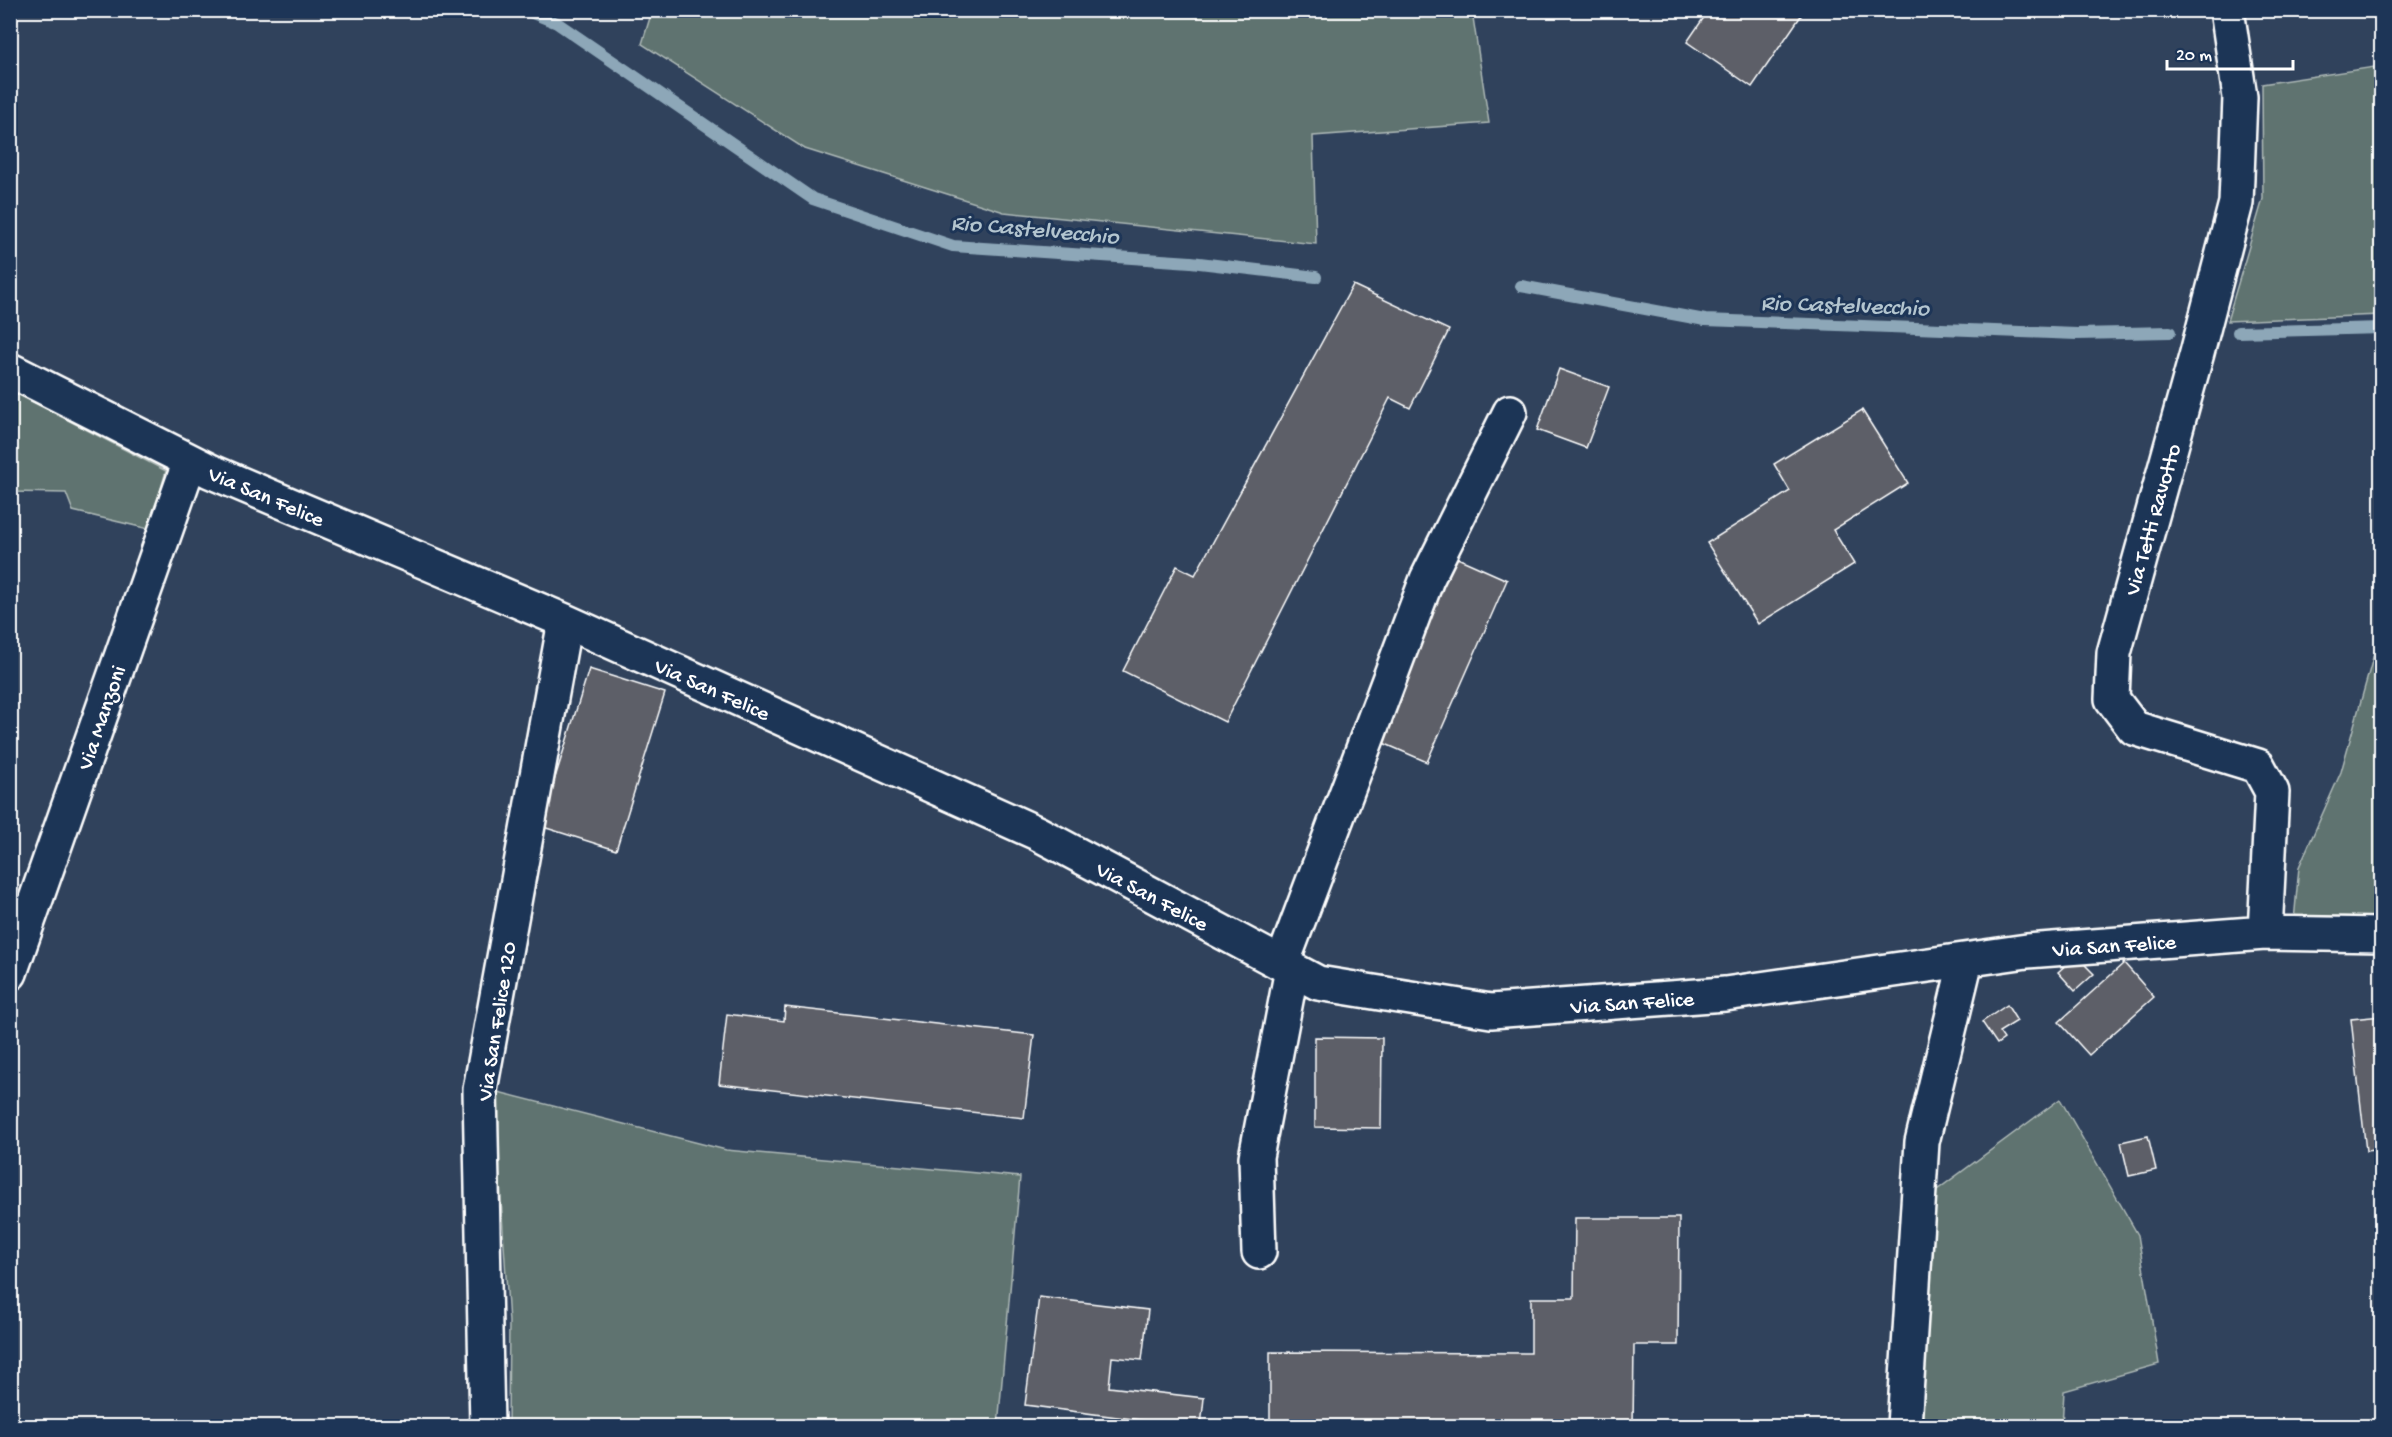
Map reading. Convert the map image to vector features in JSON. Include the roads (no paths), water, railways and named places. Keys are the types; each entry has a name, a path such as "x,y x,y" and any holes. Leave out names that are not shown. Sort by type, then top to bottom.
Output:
{"street":[{"name":"Via Tetti Ravotto","path":"2227,10 2240,97 2235,203 2198,353 2114,653 2112,699 2134,728 2258,766 2272,792 2265,933"},
{"name":"Via San Felice","path":"10,370 190,461 565,621 1036,833 1318,983 1491,1011 1725,994 2027,951 2265,933 2382,935"},
{"path":"1259,1252 1256,1157 1287,967 1426,579 1509,412"},
{"name":"Via Manzoni","path":"10,973 190,461"},
{"name":"Via San Felice 120","path":"487,1426 480,1090 565,621"},
{"path":"1904,1426 1922,1142 1966,960"}],"waterway":[{"name":"Rio Castelvecchio","path":"525,10 557,23 813,199 953,246 1191,262 1316,277"},
{"name":"Rio Castelvecchio","path":"1521,286 1705,320 2077,334 2170,332"},
{"name":"Rio Castelvecchio","path":"2238,332 2382,328"}]}
